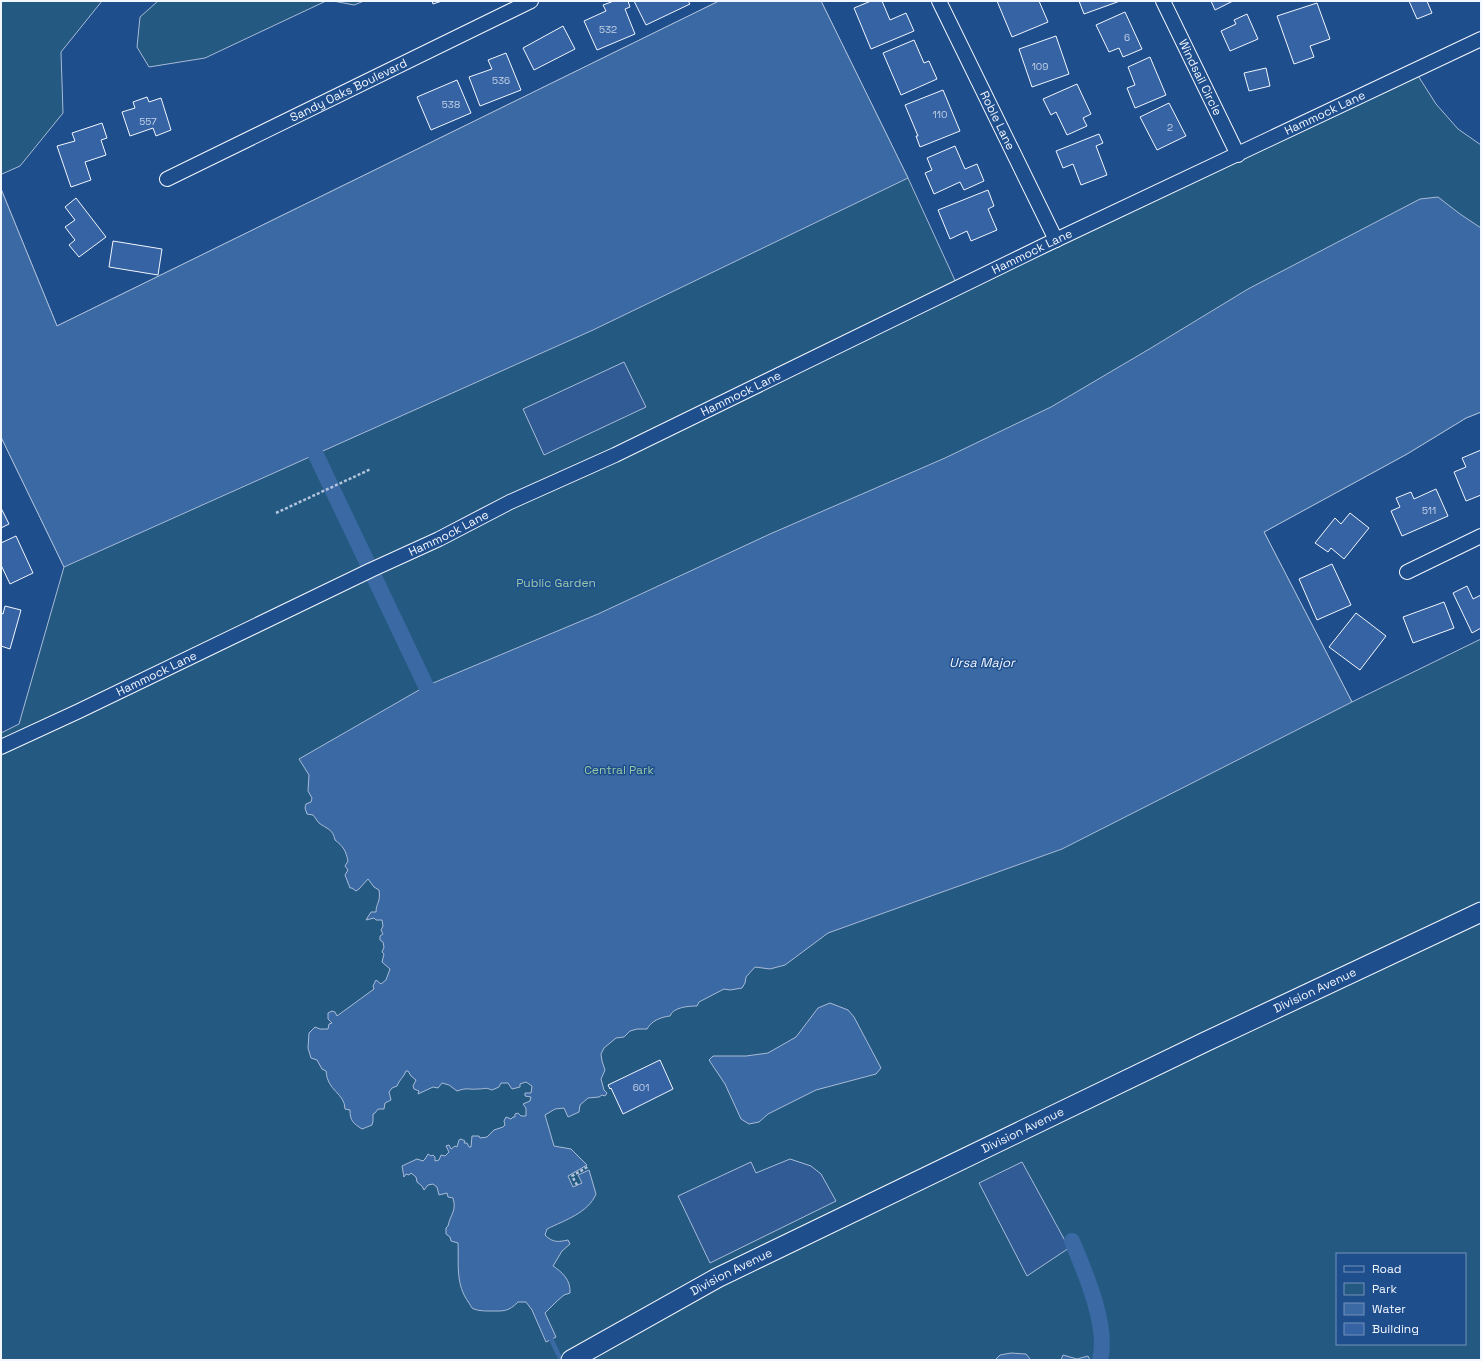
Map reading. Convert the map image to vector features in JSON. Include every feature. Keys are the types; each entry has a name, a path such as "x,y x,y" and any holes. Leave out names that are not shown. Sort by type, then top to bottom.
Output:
{"street":[{"name":"Sandy Oaks Boulevard","path":"167,179 531,1"},
{"name":"Roble Lane","path":"940,1 1056,240"},
{"name":"Windsail Circle","path":"1163,1 1238,154"},
{"name":"Hammock Lane","path":"1,747 439,539 510,502 614,455 1056,240 1481,39"},
{"path":"1407,572 1481,536"},
{"name":"Division Avenue","path":"571,1360 717,1278 784,1245 1205,1042 1481,912"}],"path":[{"path":"276,514 371,469"},
{"path":"577,1185 572,1176 589,1166"}],"green space":[{"path":"1,1 102,1 61,52 63,113 20,166 2,174 1,171"},
{"path":"158,1 326,1 205,58 149,67 137,47 140,17"},
{"path":"333,1 364,1 354,5"},
{"name":"Central Park","path":"719,1 821,1 908,178 958,287 1415,71 1436,104 1458,129 1481,145 1481,412 1466,418 1407,454 1264,532 1352,702 1481,639 1481,1360 1,1360 1,733 19,724 64,567 1,437 1,189 57,326"}],"shaded area":[{"path":"624,362 646,407 544,455 523,409"},
{"path":"790,1159 811,1166 821,1174 836,1201 710,1263 678,1196 751,1162 756,1173"},
{"path":"1022,1162 1069,1248 1027,1276 979,1183"}],"water":[{"path":"719,1 821,1 908,178 593,330 64,567 1,437 1,189 57,326"},
{"name":"Ursa Major","path":"1438,197 1481,228 1481,412 1466,418 1407,454 1264,532 1352,702 1062,849 828,933 785,965 770,969 755,967 746,977 742,988 730,990 724,989 699,1002 697,1006 678,1009 670,1016 660,1018 647,1029 630,1031 624,1037 616,1038 604,1048 601,1054 605,1070 601,1079 604,1090 607,1093 605,1096 602,1095 599,1097 588,1098 580,1105 579,1112 568,1117 564,1108 555,1109 545,1115 554,1146 571,1149 587,1165 568,1176 573,1187 582,1183 578,1175 589,1170 596,1194 588,1206 582,1211 547,1229 545,1235 556,1241 568,1240 570,1244 562,1251 553,1266 563,1274 567,1280 570,1293 564,1295 545,1313 556,1337 546,1342 532,1310 526,1302 518,1302 511,1308 502,1311 481,1311 472,1308 465,1296 460,1281 458,1266 458,1243 451,1241 450,1237 446,1234 446,1228 454,1210 453,1198 448,1197 447,1193 439,1195 437,1187 433,1184 428,1185 424,1190 417,1182 416,1177 411,1173 409,1175 406,1174 404,1177 402,1166 417,1159 423,1161 428,1154 435,1157 435,1161 439,1160 441,1155 445,1156 449,1152 446,1146 449,1145 451,1149 455,1146 457,1147 459,1140 461,1139 465,1141 464,1143 467,1143 469,1147 471,1147 472,1136 479,1136 480,1138 487,1137 494,1130 505,1125 504,1121 506,1117 511,1119 518,1113 521,1116 526,1116 526,1108 523,1104 530,1101 531,1097 525,1096 525,1093 531,1093 532,1086 526,1082 520,1084 520,1087 512,1089 508,1083 501,1083 499,1087 492,1090 486,1088 457,1091 449,1085 442,1083 438,1088 433,1087 418,1094 419,1091 414,1089 413,1086 416,1080 408,1071 406,1071 397,1086 392,1088 389,1092 391,1100 385,1103 384,1109 378,1109 373,1114 372,1125 362,1129 353,1121 350,1110 345,1109 342,1099 329,1083 326,1071 322,1069 317,1060 311,1058 308,1048 309,1033 315,1027 320,1029 328,1029 329,1024 332,1023 328,1019 328,1013 332,1011 335,1012 337,1016 374,989 373,986 376,980 381,984 386,980 390,969 382,962 384,954 382,952 384,947 383,942 380,940 380,936 383,934 381,930 383,926 382,920 376,920 374,918 366,920 371,912 376,912 379,890 374,887 368,879 356,891 350,888 345,875 348,870 345,866 348,861 344,849 335,840 331,831 319,823 313,815 307,814 305,808 306,804 311,802 312,798 308,791 309,775 299,759 426,686 598,614 770,534 945,458 1051,407 1248,289 1420,199"},
{"path":"830,1003 848,1010 854,1017 881,1068 876,1074 816,1090 768,1114 759,1122 749,1124 741,1119 725,1084 709,1060 713,1056 746,1056 768,1053 796,1037 818,1008"},
{"path":"1011,1353 1026,1354 1031,1360 995,1360 1000,1355"},
{"path":"1063,1355 1077,1359 1088,1356 1090,1360 1061,1360"}],"building":[{"path":"432,1 442,1 433,4"},
{"path":"614,1 628,1 630,7 625,9 635,34 597,50 584,21 606,11 603,5"},
{"path":"634,1 688,1 690,4 646,25"},
{"path":"871,1 882,1 890,20 906,13 914,31 871,49 854,8"},
{"path":"997,1 1039,1 1048,22 1012,37"},
{"path":"1079,1 1120,1 1084,14"},
{"path":"1211,1 1233,1 1215,10"},
{"path":"1409,1 1427,1 1432,13 1417,19"},
{"path":"1317,3 1330,39 1310,46 1314,57 1294,64 1277,16"},
{"path":"1125,12 1142,49 1123,57 1119,48 1109,52 1096,25"},
{"path":"1247,14 1258,39 1230,51 1221,31 1236,24 1234,20"},
{"path":"563,26 575,49 534,70 523,48"},
{"path":"1056,36 1069,74 1032,87 1019,49"},
{"path":"914,40 924,63 929,61 937,79 901,95 883,53"},
{"path":"506,53 521,90 480,106 469,77 492,69 488,60"},
{"path":"1150,57 1166,95 1135,108 1127,88 1135,85 1128,67"},
{"path":"1266,68 1270,86 1249,91 1244,73"},
{"path":"457,80 471,113 431,130 417,97"},
{"path":"1077,84 1091,114 1083,118 1087,126 1067,135 1056,112 1051,115 1043,99"},
{"path":"943,90 960,131 920,147 916,136 918,136 905,105"},
{"path":"147,97 149,102 161,98 171,130 156,136 153,128 130,136 122,112 135,108 133,102"},
{"path":"1169,103 1186,136 1157,150 1140,117"},
{"path":"102,123 107,138 101,140 106,155 85,162 91,180 71,187 57,146 75,141 72,133"},
{"path":"1099,134 1103,143 1096,146 1107,175 1081,185 1073,164 1063,168 1056,151"},
{"path":"955,146 965,169 977,164 984,181 964,190 960,182 934,194 925,173 932,170 927,158"},
{"path":"988,190 994,206 988,209 997,230 971,241 967,231 950,239 938,210"},
{"path":"76,198 106,237 79,257 69,245 75,240 65,227 75,220 65,207"},
{"path":"113,241 162,249 158,275 109,267"},
{"path":"1481,450 1481,495 1466,501 1454,472 1466,467 1462,458"},
{"path":"1436,489 1448,516 1402,536 1391,511 1400,507 1396,498 1411,492 1414,499"},
{"path":"1,508 9,524 1,528"},
{"path":"1350,513 1369,528 1344,559 1331,548 1328,552 1315,543 1335,518 1341,524"},
{"path":"16,536 33,573 10,584 1,565 1,543"},
{"path":"1332,564 1351,605 1317,620 1299,579"},
{"path":"1467,586 1473,599 1481,595 1481,628 1472,633 1453,593"},
{"path":"1444,602 1454,628 1413,643 1403,617"},
{"path":"5,606 21,610 10,649 1,646 1,613 3,614"},
{"path":"1356,613 1386,636 1360,670 1329,647"},
{"path":"660,1060 673,1089 623,1114 611,1088 610,1089 608,1085"}],"waterway":[{"path":"316,455 426,686"},
{"path":"1072,1241 1089,1284 1099,1316 1102,1347 1100,1360"},
{"path":"551,1339 561,1360"}],"park label":[{"name":"Public Garden","path":"556,583"}]}
